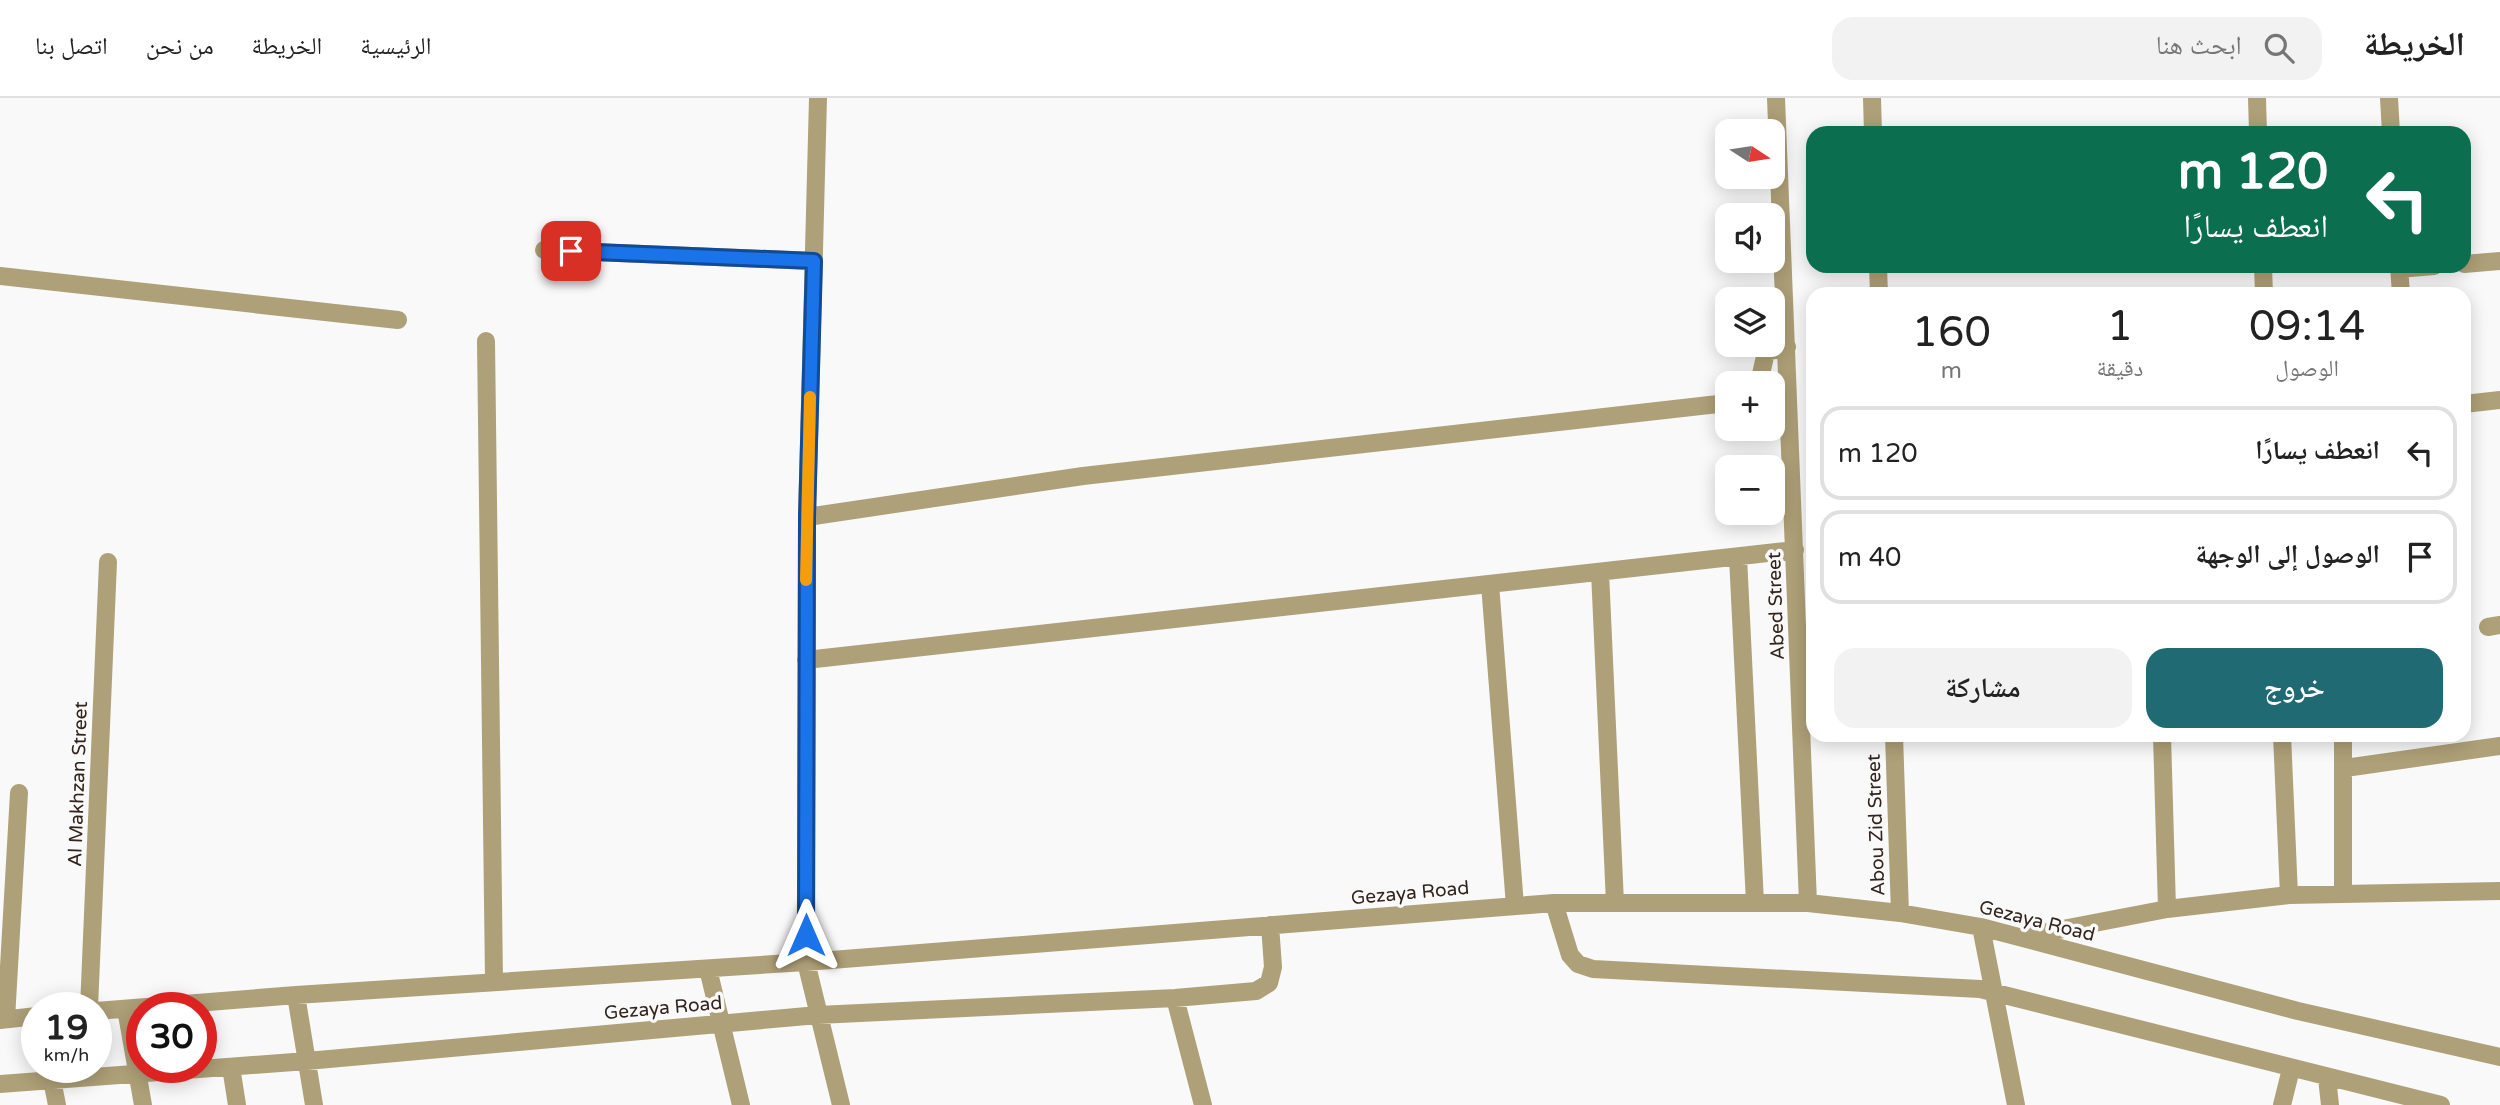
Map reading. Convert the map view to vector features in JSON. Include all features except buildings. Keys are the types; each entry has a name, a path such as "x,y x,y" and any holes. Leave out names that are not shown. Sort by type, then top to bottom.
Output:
{"street":[{"path":"818,98 807,517 806,962 841,1105"},
{"name":"Abed Street","path":"1776,98 1808,903"},
{"path":"1872,98 1873,126"},
{"path":"2256,98 2258,126"},
{"path":"2389,98 2391,126"},
{"path":"544,250 814,261"},
{"path":"2471,263 2500,261"},
{"path":"0,276 398,320"},
{"path":"486,341 494,982"},
{"path":"1762,371 1766,352 1787,347"},
{"path":"2471,403 2500,400"},
{"path":"807,517 1083,476 1715,404"},
{"path":"806,660 1795,550"},
{"path":"1738,557 1755,903"},
{"name":"Al Makhzan Street","path":"90,992 108,562"},
{"path":"1600,572 1615,903"},
{"path":"1490,584 1515,906"},
{"name":"Abou Zid Street","path":"1894,742 1900,913"},
{"path":"2162,742 2167,909"},
{"path":"2282,742 2289,895"},
{"path":"2343,742 2343,894"},
{"path":"2345,768 2500,746"},
{"path":"19,793 3,1019 21,1017"},
{"path":"2021,937 2167,909 2289,895 2500,891"},
{"path":"1554,903 1570,955 1578,964 1593,969 1962,986 2327,1077 2406,1101 2441,1105"},
{"name":"Gezaya Road","path":"217,1002 806,962 1554,903 1808,903 1900,913 1981,927 2298,1011 2500,1057"},
{"name":"Gezaya Road","path":"217,1068 818,1015 1175,999 1256,991 1269,983 1273,967 1270,925"},
{"path":"1981,927 2016,1105"},
{"path":"708,969 741,1105"},
{"path":"296,995 314,1105"},
{"path":"1175,999 1203,1105"},
{"name":"Gezaya Road","path":"112,1010 126,1009"},
{"path":"230,1067 237,1105"},
{"path":"2282,1105 2291,1069"},
{"path":"2327,1077 2330,1105"},
{"name":"Gezaya Road","path":"0,1084 21,1082"},
{"path":"53,1083 57,1105"},
{"path":"139,1083 143,1105"}],"slow traffic":[{"path":"806,580 810,397"}],"route":[{"path":"571,251 814,261 807,517 806,935"}]}
